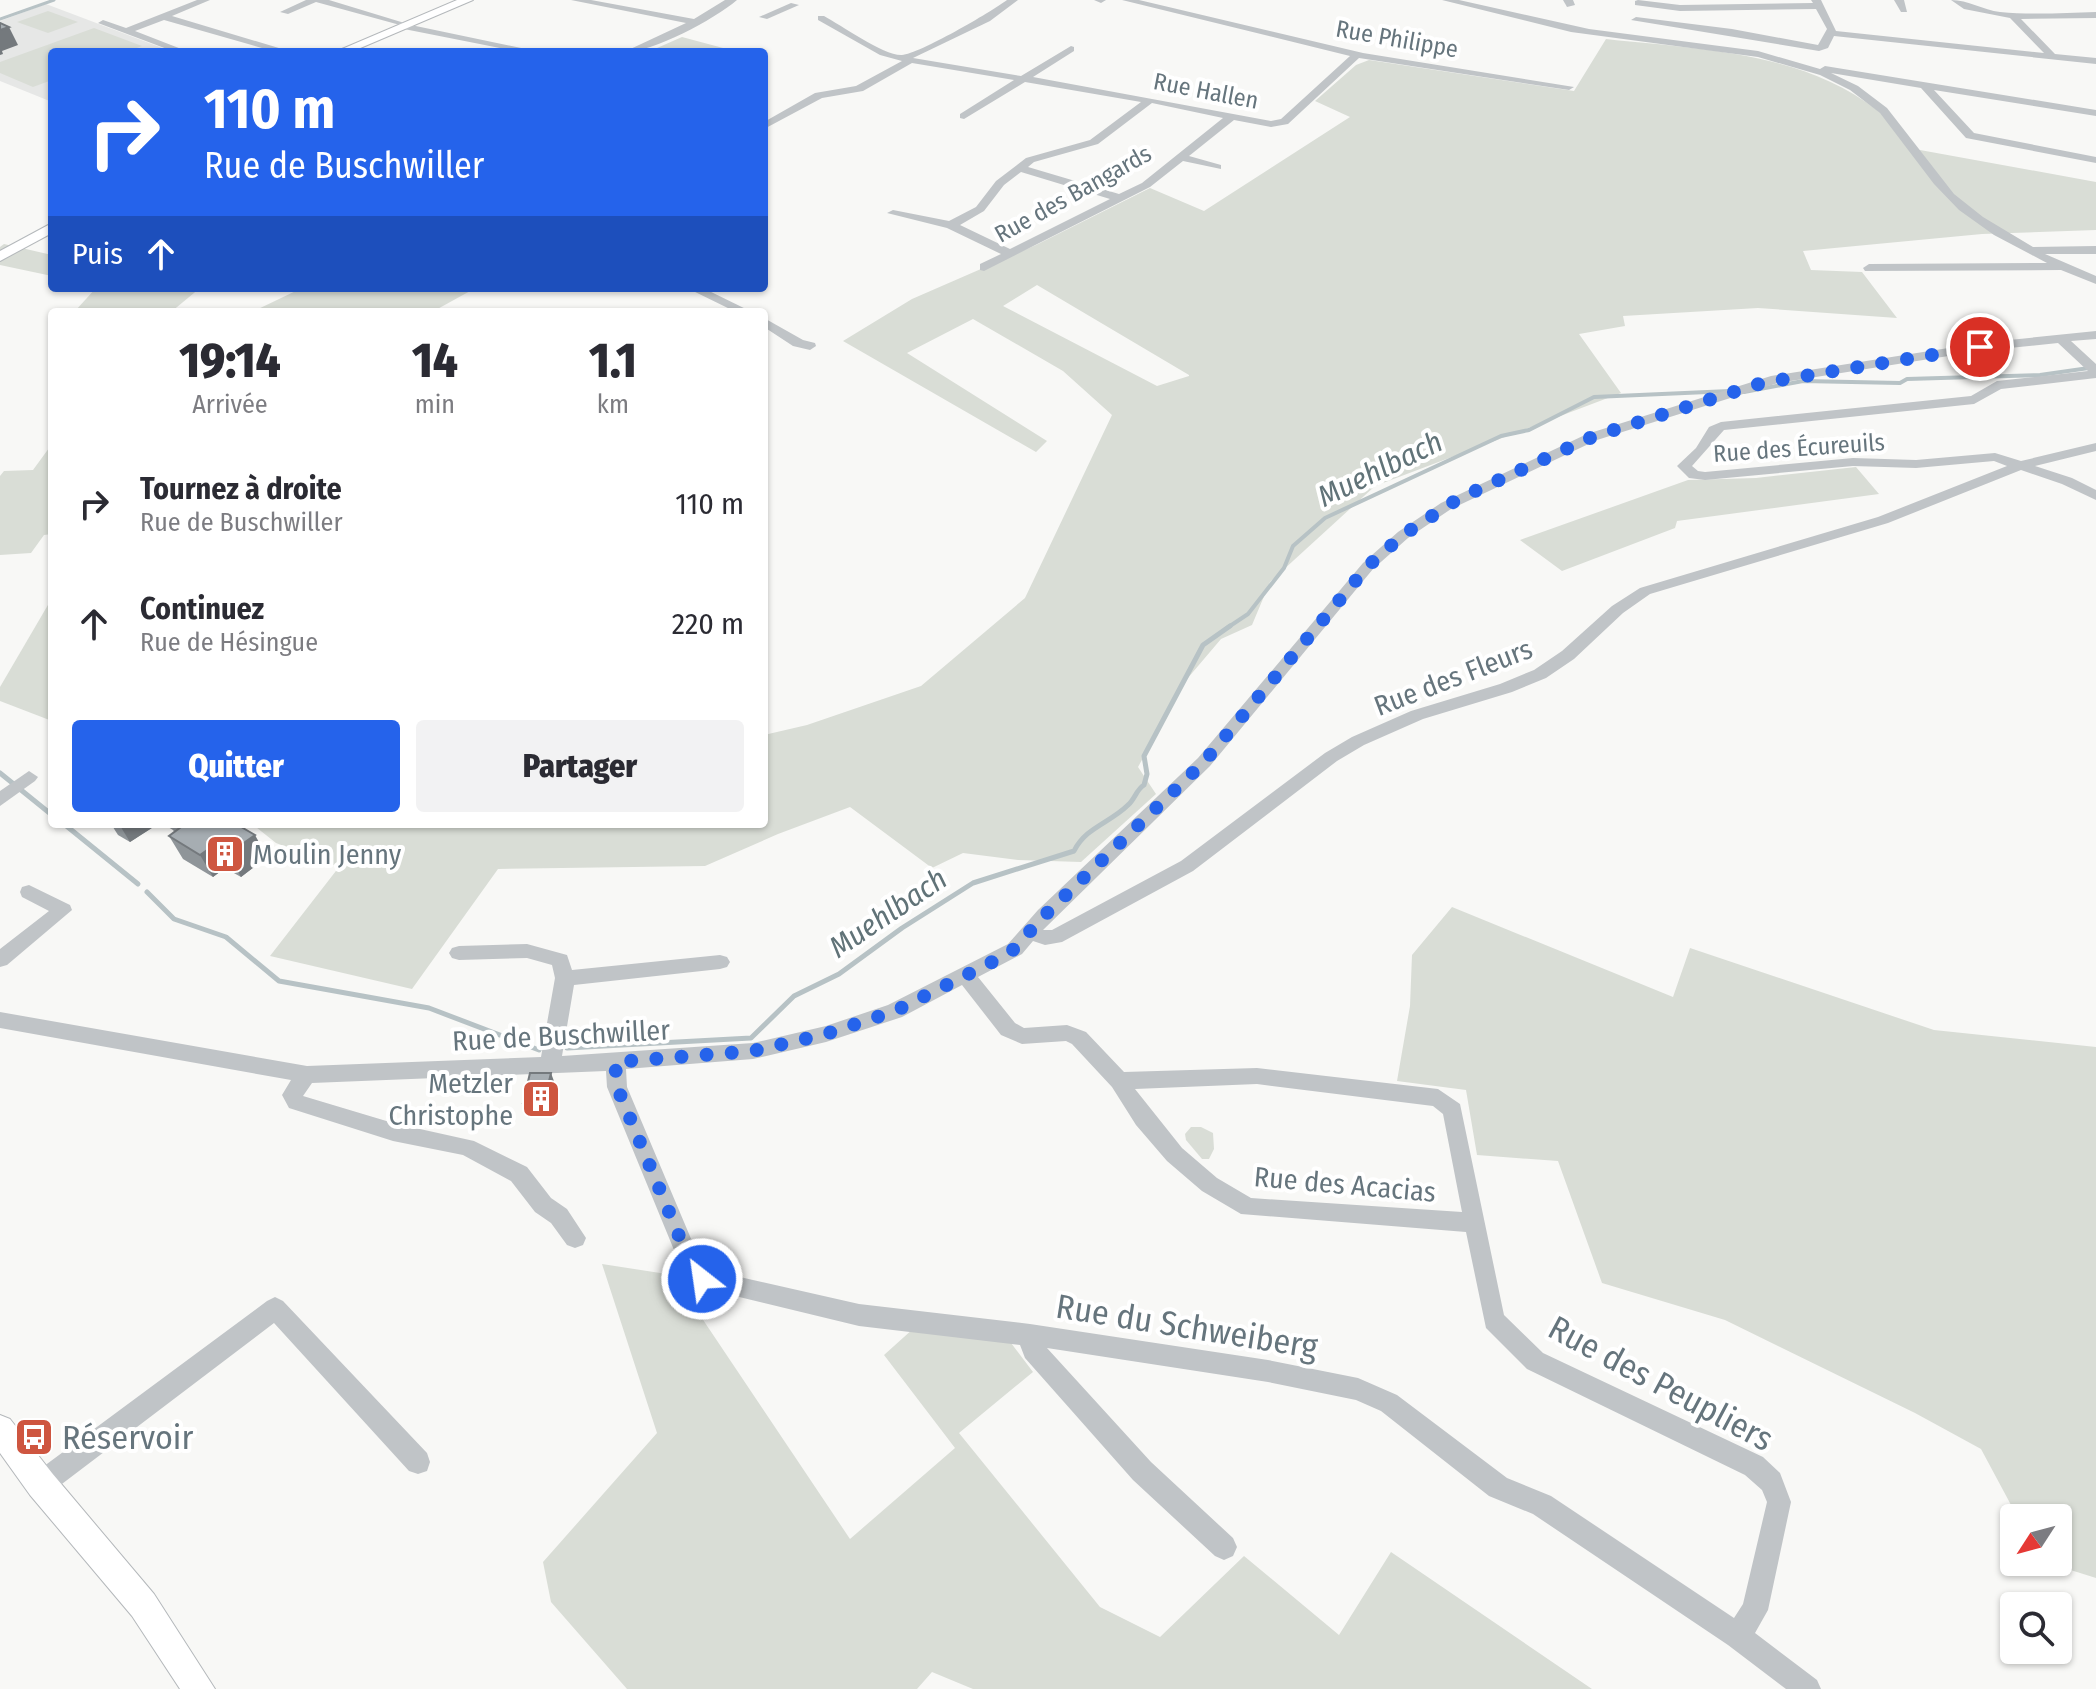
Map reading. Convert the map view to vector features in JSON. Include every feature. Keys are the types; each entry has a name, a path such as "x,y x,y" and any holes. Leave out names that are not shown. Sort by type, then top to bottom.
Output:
{"main road":[{"path":"350,48 467,0"},
{"path":"0,257 48,229"},
{"path":"0,1429 41,1484 143,1605 199,1689"}],"street":[{"path":"127,31 205,0"},
{"path":"285,12 316,0 405,25 516,48"},
{"path":"576,0 696,22"},
{"path":"638,48 696,22 732,0"},
{"path":"768,124 819,95 859,89 907,59 987,19 1013,0"},
{"name":"Rue Philippe","path":"1127,0 1358,54 1569,87"},
{"path":"1447,0 1545,23 1760,56 1820,72 1861,92 1888,114 1957,202 2033,251 2096,280"},
{"path":"1956,0 1971,9 2012,15 2096,15"},
{"path":"1633,36 1638,1 1680,8 1818,3 1832,33"},
{"path":"764,17 794,4"},
{"path":"2012,15 2051,57"},
{"path":"164,17 250,48"},
{"name":"Rue Hallen","path":"821,18 875,49 907,59 1271,124 1284,122 1358,54"},
{"path":"1636,20 1732,32 1819,48 1825,46 1832,33"},
{"path":"103,23 173,48"},
{"path":"1832,33 2096,61"},
{"path":"964,116 1071,49"},
{"path":"1820,72 1846,71 2096,113"},
{"path":"1924,85 1970,136 2096,160"},
{"path":"951,225 980,209 1000,183 1030,160 1094,142 1150,100"},
{"path":"2050,122 2051,107"},
{"name":"Rue des Bangards","path":"984,267 1146,185 1232,116"},
{"name":"Rue des Bangards","path":"1182,157 1217,167"},
{"path":"1020,168 1120,198"},
{"path":"893,213 951,225 1010,254"},
{"path":"2033,251 2096,250"},
{"path":"1869,268 2057,264"},
{"path":"2078,274 2096,272"},
{"path":"702,292 737,308"},
{"path":"768,324 798,343 810,346"},
{"name":"Rue de Buschwiller","path":"0,1020 307,1074 615,1062 753,1051 826,1034 895,1011 1010,953 1204,762 1357,577 1403,535 1446,506 1569,447 1745,388 1801,374 2096,335"},
{"name":"Rue des Écureuils","path":"2060,338 2094,369"},
{"name":"Rue des Écureuils","path":"2021,465 1995,457 1916,464 1861,461 1705,476 1694,475 1684,466 1701,451 1714,430 1721,426 1974,400 2000,385 2094,369"},
{"name":"Rue des Fleurs","path":"1030,933 1045,938 1055,937 1175,873 1312,771 1356,743 1427,712 1541,674 1570,655 1616,609 1645,591 1883,520 2021,465 2096,447"},
{"path":"2021,465 2072,483 2096,496"},
{"path":"4,797 28,779"},
{"path":"0,960 63,910 29,892"},
{"path":"459,953 527,951 560,960 565,978 550,1065"},
{"path":"565,978 720,962"},
{"path":"966,976 1008,1029 1022,1036 1067,1033 1079,1038 1119,1081"},
{"name":"Rue du Schweiberg","path":"615,1062 617,1087 692,1267 702,1279 859,1315 1030,1335 1268,1371 1358,1389 1389,1403 1498,1487 1542,1505 1737,1636 1808,1689"},
{"path":"307,1074 292,1095 296,1102 393,1132 467,1147 519,1174 543,1205 559,1216 575,1238"},
{"name":"Rue des Peupliers","path":"1119,1081 1257,1076 1438,1098 1453,1110 1494,1320 1535,1361 1754,1466 1771,1482 1779,1502 1755,1610 1737,1636"},
{"name":"Rue des Acacias","path":"1119,1081 1130,1101 1177,1156 1224,1196 1249,1207 1474,1223"},
{"path":"41,1484 275,1308 418,1462"},
{"path":"1030,1335 1033,1350 1142,1471 1224,1547"}],"shaded area":[{"path":"46,4 162,48 48,48 48,100 0,81 0,21"},
{"path":"48,11 78,22 48,33 17,22"},
{"path":"94,28 142,46 48,48 48,81 33,87 0,73 0,62"},
{"path":"682,37 723,48 657,48"},
{"path":"1606,39 1712,50 1782,64 1848,90 1881,114 1909,148 2096,182 2096,230 1982,234 1803,251 1811,270 1862,272 1897,318 1758,308 1623,316 1625,326 1579,334 1621,393 1375,486 1270,582 1252,625 1221,639 1187,679 1138,767 1156,794 1081,862 1018,860 963,853 932,868 850,807 705,866 498,869 412,989 270,956 339,867 276,843 257,828 768,828 768,734 807,725 921,686 1025,598 1112,415 1063,371 973,319 907,353 1047,441 1036,452 843,341 912,299 1036,245 1150,188 1204,211 1350,117 1315,101 1356,65 1369,60 1574,91","holes":["1037,285 1189,376 1157,386 1003,306"]},
{"path":"4,244 48,254 48,275 0,265 0,247"},
{"path":"92,292 195,292 176,308 78,308"},
{"path":"294,292 468,292 439,308 260,308"},
{"path":"48,449 48,534 44,535 31,553 0,555 0,476 4,471 33,470"},
{"path":"1856,467 1879,494 1677,521 1675,528 1562,571 1520,540 1688,480 1756,478"},
{"path":"48,605 48,719 0,701 0,687"},
{"path":"1452,907 1673,997 1690,948 1934,1030 2096,1047 2096,1578 2072,1570 2072,1504 2010,1504 1981,1449 1915,1413 1725,1320 1602,1283 1558,1161 1477,1155 1466,1090 1397,1081 1410,1006 1412,955"},
{"path":"1191,1127 1201,1127 1213,1133 1214,1149 1209,1159 1202,1159 1186,1140 1185,1134"},
{"path":"602,1264 673,1275 850,1539 955,1448 884,1355 914,1328 1005,1335 1033,1372 959,1433 1100,1607 1160,1637 1244,1556 1339,1635 1391,1552 1592,1689 973,1689 932,1672 917,1689 627,1689 551,1602 543,1562 657,1433"}],"building":[{"path":"180,828 243,828 255,835 228,854 213,846 200,855 169,836"},
{"path":"530,1073 551,1073 544,1102 523,1103"}],"waterway":[{"path":"0,19 54,0"},
{"name":"Muehlbach","path":"1744,392 1803,381 1900,383 1907,379 2040,375 2096,367"},
{"name":"Muehlbach","path":"1230,626 1248,614 1284,568 1293,546 1325,518 1501,436 1529,430 1594,397 1730,391"},
{"name":"Muehlbach","path":"567,1048 751,1038 794,996 839,974 902,928 973,883 1074,851 1085,836 1128,805 1144,785 1147,774 1144,756 1203,645 1230,626"},
{"path":"0,773 48,812"},
{"path":"69,828 138,884"},
{"path":"147,892 174,919 226,937 279,981 429,1008 539,1050"}],"place":[{"name":"Moulin Jenny","path":"225,854"},
{"name":"Metzler Christophe","path":"541,1099"},
{"name":"Réservoir","path":"34,1437"}],"route":[{"path":"702,1279 692,1267 617,1087 615,1062 753,1051 826,1034 895,1011 1010,953 1045,915 1204,762 1357,577 1403,535 1458,499 1592,437 1762,383 1980,347"}]}
